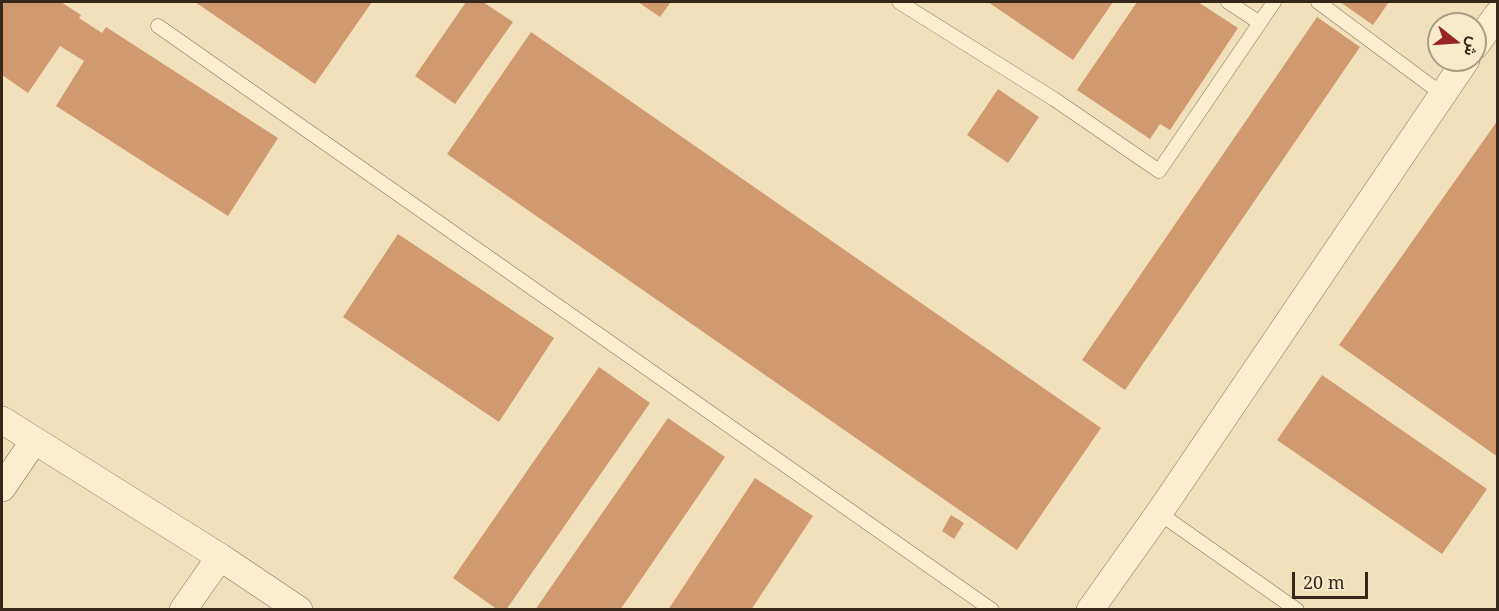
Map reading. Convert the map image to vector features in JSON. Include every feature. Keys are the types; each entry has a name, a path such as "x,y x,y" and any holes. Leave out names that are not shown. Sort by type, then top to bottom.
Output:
{"street":[{"path":"1487,29 1497,14"},
{"path":"1090,609 1159,513 1458,72"},
{"path":"2,420 299,609"},
{"path":"2,488 34,441"},
{"path":"183,609 220,557"}],"lane":[{"path":"899,2 1054,99 1159,171 1274,2"},
{"path":"1228,2 1260,23"},
{"path":"1317,2 1442,94"},
{"path":"158,26 992,609"},
{"path":"1159,513 1296,609"}],"building":[{"path":"2,2 61,2 81,15 79,18 102,33 106,27 278,138 228,216 56,106 84,61 60,46 28,93 2,75"},
{"path":"195,2 372,2 315,84"},
{"path":"466,2 483,2 513,22 455,104 415,76"},
{"path":"638,2 671,2 660,17"},
{"path":"988,2 1113,2 1073,60"},
{"path":"1137,2 1198,2 1238,28 1170,130 1160,124 1150,139 1077,90"},
{"path":"1340,2 1389,2 1373,25"},
{"path":"1317,17 1360,47 1125,390 1082,360"},
{"path":"531,32 1101,428 1017,550 447,154"},
{"path":"998,89 1039,117 1008,163 967,135"},
{"path":"1498,120 1498,457 1339,345"},
{"path":"398,234 554,338 499,422 343,317"},
{"path":"599,367 650,403 506,610 498,610 453,578"},
{"path":"1322,375 1487,489 1442,554 1277,440"},
{"path":"668,418 725,457 620,610 535,610"},
{"path":"755,478 813,516 751,610 668,610"},
{"path":"951,515 964,523 954,539 942,531"}]}
